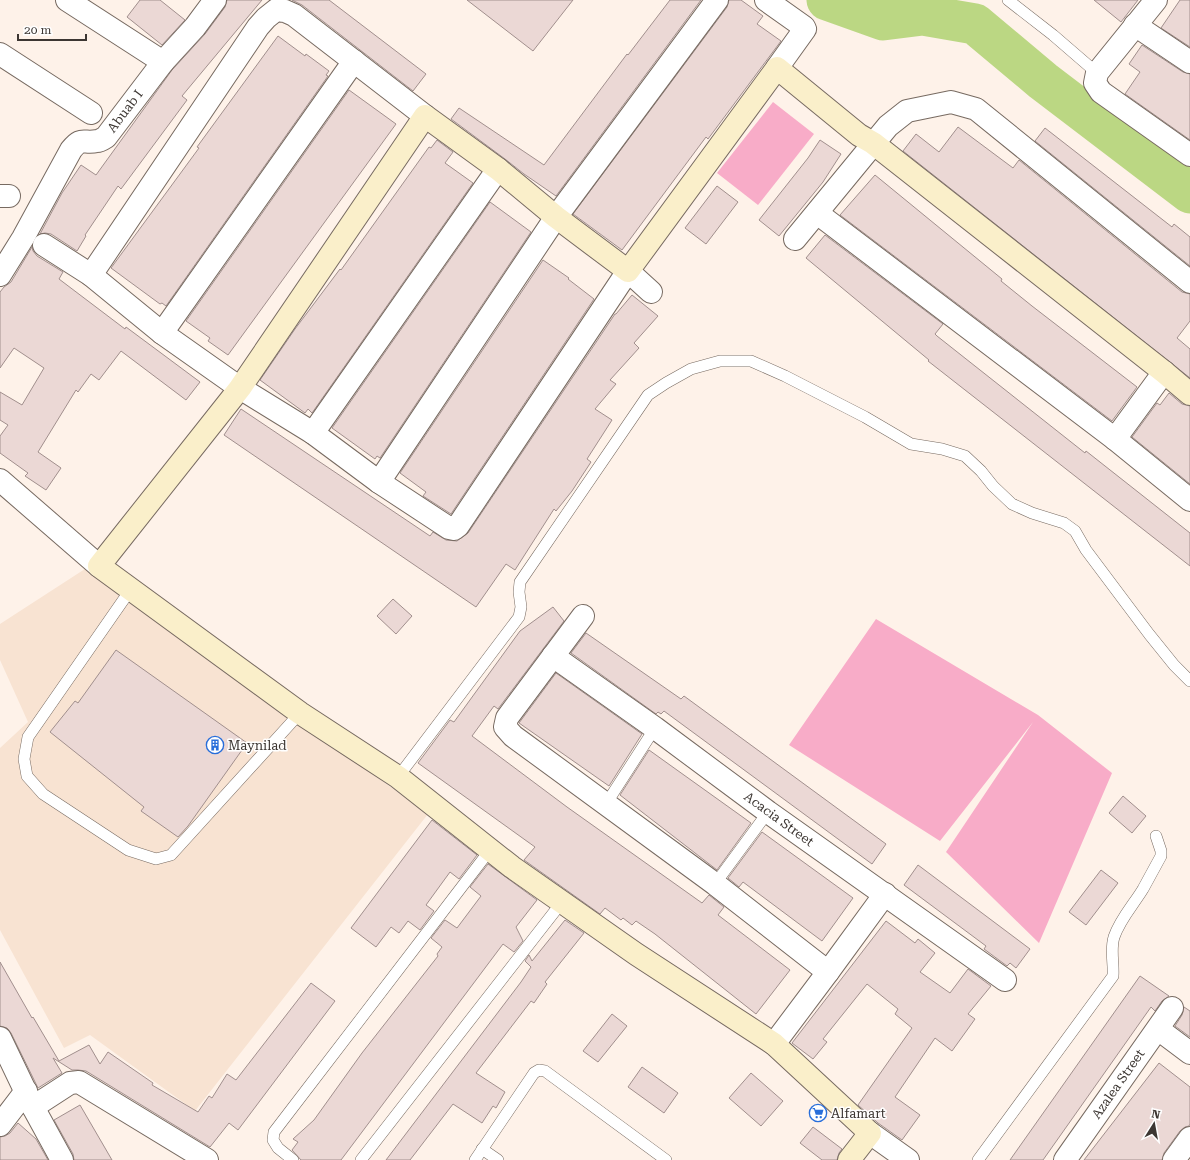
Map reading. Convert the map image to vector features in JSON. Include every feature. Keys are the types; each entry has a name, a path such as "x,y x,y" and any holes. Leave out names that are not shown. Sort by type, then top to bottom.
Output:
{"street":[{"path":"67,0 163,62"},
{"name":"Abuab I","path":"0,275 23,238 71,150 77,143 84,141 97,141 106,137 163,62 195,27 215,0"},
{"path":"379,482 556,217 717,0"},
{"path":"44,245 91,274 162,333 240,388 313,433 379,482 449,528 454,529 458,526 628,271 805,29 766,0"},
{"path":"1156,0 1097,73 1096,83 1101,92 1190,155"},
{"path":"91,274 258,27 276,10 294,15 425,116 498,169 556,217 628,271 651,292"},
{"path":"1135,25 1190,62"},
{"path":"0,54 91,113"},
{"path":"162,333 354,61"},
{"path":"777,68 858,135 873,143 1190,394"},
{"path":"795,239 888,126 907,111 951,102 976,109 1190,282"},
{"path":"99,566 240,388 425,116"},
{"path":"313,433 498,169"},
{"path":"817,213 1114,439 1190,500"},
{"path":"1114,439 1164,372"},
{"path":"0,480 99,566 300,713 398,778 490,850 636,954 774,1044 870,1132 908,1160"},
{"path":"583,616 507,718 505,728 513,736 715,884 828,972"},
{"name":"Acacia Street","path":"553,656 655,728 768,812 1005,980"},
{"path":"774,1044 885,894"},
{"name":"Azalea Street","path":"1065,1160 1172,1008"},
{"path":"1158,1029 1190,1053"},
{"path":"0,1038 62,1160"},
{"path":"0,1125 30,1099 70,1083 79,1082 206,1160"},
{"path":"849,1160 870,1132"},
{"path":"1174,1160 1190,1138"}],"lane":[{"path":"1008,0 1053,35 1097,73"},
{"path":"398,778 519,617 521,606 519,592 520,582 648,396 666,383 690,369 720,361 751,362 785,376 865,417 911,444 942,449 965,456 1012,504 1032,513 1064,523 1075,531 1086,550 1149,634 1174,665 1190,681"},
{"path":"131,589 28,737 24,759 26,776 44,794 128,850 156,859 171,855 300,713"},
{"path":"606,804 655,728"},
{"path":"715,884 768,812"},
{"path":"978,1160 1113,976 1114,969 1111,952 1114,937 1144,888 1161,856 1161,851 1156,836"},
{"path":"293,1160 278,1148 273,1140 274,1132 490,850"},
{"path":"361,1160 562,902"},
{"path":"475,1160 534,1073 539,1070 545,1071 666,1160"},
{"path":"482,1149 498,1160"}],"shaded area":[{"path":"773,102 814,134 758,205 717,173"},
{"path":"88,567 428,814 195,1111 90,1035 64,1048 0,930 0,748 28,722 0,660 0,624"},
{"path":"876,619 1038,715 1112,773 1039,943 946,852 1033,722 940,841 789,745"}],"building":[{"path":"140,0 160,0 185,20 162,45 127,17"},
{"path":"227,0 262,0 182,96 187,100 121,189 118,186 85,235 86,236 77,251 51,234 40,234 62,193 81,165 96,175 172,70 205,34 225,7"},
{"path":"292,0 329,0 426,74 413,91 302,5"},
{"path":"467,0 573,0 533,51"},
{"path":"670,0 701,0 556,196 451,119 459,108 544,165 627,54 628,55"},
{"path":"729,0 741,0 763,16 757,24 781,41 708,139 706,137 622,250 573,214 727,7"},
{"path":"1094,0 1138,0 1121,22"},
{"path":"1180,0 1190,0 1190,47 1161,28"},
{"path":"278,36 305,56 306,54 329,71 326,75 328,76 166,306 162,303 160,304 111,268 199,148 197,147"},
{"path":"1142,45 1183,72 1190,74 1190,140 1125,94 1140,72 1129,64"},
{"path":"349,90 396,124 228,355 208,341 210,338 186,321"},
{"path":"958,127 1013,168 1019,160 1182,292 1190,294 1190,321 1177,338 1190,349 1190,378 903,151 916,134 939,152"},
{"path":"1045,128 1172,227 1174,224 1190,237 1190,266 1035,141"},
{"path":"437,140 453,152 445,163 473,183 312,413 308,409 305,413 260,380 295,329 340,269 341,270 429,147 431,148"},
{"path":"820,140 841,154 823,182 779,236 759,220 808,158"},
{"path":"875,175 1002,279 1001,281 1137,387 1112,421 840,215"},
{"path":"717,186 738,202 706,244 685,228"},
{"path":"490,202 531,232 380,458 377,456 375,459 332,428"},
{"path":"825,235 943,324 935,334 937,336 1085,453 1086,451 1190,533 1190,566 928,361 929,360 806,258"},
{"path":"32,247 37,256 63,272 59,279 125,329 126,327 200,382 186,400 121,351 99,380 91,374 78,392 76,390 38,452 61,468 46,490 25,476 28,473 0,453 0,436 8,425 0,420 0,392 22,405 44,368 14,348 0,368 0,292 11,282"},
{"path":"543,260 569,278 568,279 594,299 451,514 423,496 426,492 400,473"},
{"path":"632,295 658,316 634,343 639,348 610,380 616,384 595,409 612,420 587,459 591,462 572,491 556,511 554,509 515,570 506,564 476,607 224,435 241,409 430,536 433,532 446,540 457,541 468,533 615,314"},
{"path":"1169,393 1182,404 1190,406 1190,484 1132,437 1157,403 1160,405"},
{"path":"393,599 412,616 396,634 377,616"},
{"path":"553,607 564,621 498,709 494,706 472,736 567,807 702,903 709,895 724,907 718,915 790,970 756,1014 655,934 636,921 632,925 623,918 621,920 605,908 600,914 524,860 535,847 418,763 450,720 454,722 520,631"},
{"path":"586,633 681,699 684,696 886,844 872,864 664,711 661,714 658,712 656,714 571,653"},
{"path":"116,650 247,743 188,826 178,837 141,811 144,807 50,732 75,701 78,703"},
{"path":"556,673 642,734 609,786 519,723"},
{"path":"649,750 751,823 717,870 620,795"},
{"path":"1123,796 1146,816 1132,833 1109,813"},
{"path":"432,820 477,855 459,879 450,872 426,905 434,911 420,930 408,921 399,933 391,927 376,947 351,928"},
{"path":"762,832 853,898 822,941 743,882 739,887 728,878"},
{"path":"488,864 537,900 516,927 523,941 514,952 503,944 341,1160 301,1160 292,1150 298,1142 293,1139 314,1120 362,1053 438,956 437,954 442,947 431,938 445,920 457,928 481,896 470,887"},
{"path":"918,865 1030,949 1016,968 1010,963 1007,966 984,949 986,946 904,885"},
{"path":"1101,870 1118,883 1086,925 1069,912"},
{"path":"565,920 584,933 545,982 547,984 534,1003 531,1001 476,1073 505,1092 496,1108 493,1106 482,1123 453,1104 410,1160 386,1160 521,982 531,967 525,961 529,955 532,961"},
{"path":"886,921 915,943 918,939 935,953 920,972 950,993 968,969 991,986 968,1014 975,1019 952,1051 935,1038 895,1097 920,1115 902,1140 878,1123 858,1105 912,1028 895,1014 898,1009 867,984 823,1039 827,1042 813,1059 792,1043"},
{"path":"0,962 59,1061 89,1045 100,1064 108,1052 153,1083 152,1085 198,1112 209,1096 212,1098 227,1074 236,1080 311,983 335,1001 238,1130 229,1123 210,1147 86,1071 72,1070 53,1058 62,1073 38,1088 11,1033 7,1028 0,1026"},
{"path":"1140,976 1169,996 1162,1001 1155,1011 1151,1007 1043,1160 1010,1160"},
{"path":"1184,1007 1190,1011 1190,1037 1175,1026 1182,1015"},
{"path":"612,1014 627,1026 598,1062 583,1051"},
{"path":"1159,1063 1190,1087 1189,1126 1180,1131 1164,1153 1162,1160 1084,1160"},
{"path":"642,1067 678,1093 664,1113 628,1087"},
{"path":"751,1073 783,1101 761,1126 729,1098"},
{"path":"80,1105 112,1160 74,1160 73,1154 54,1120"},
{"path":"18,1123 36,1139 48,1160 0,1160 0,1137 10,1133"},
{"path":"813,1127 842,1149 837,1160 822,1160 800,1143"}],"waterway":[{"path":"827,0 883,20 923,15 975,24 1043,81 1190,193"}],"place":[{"name":"Maynilad","path":"215,745"},
{"name":"Alfamart","path":"818,1113"}]}
